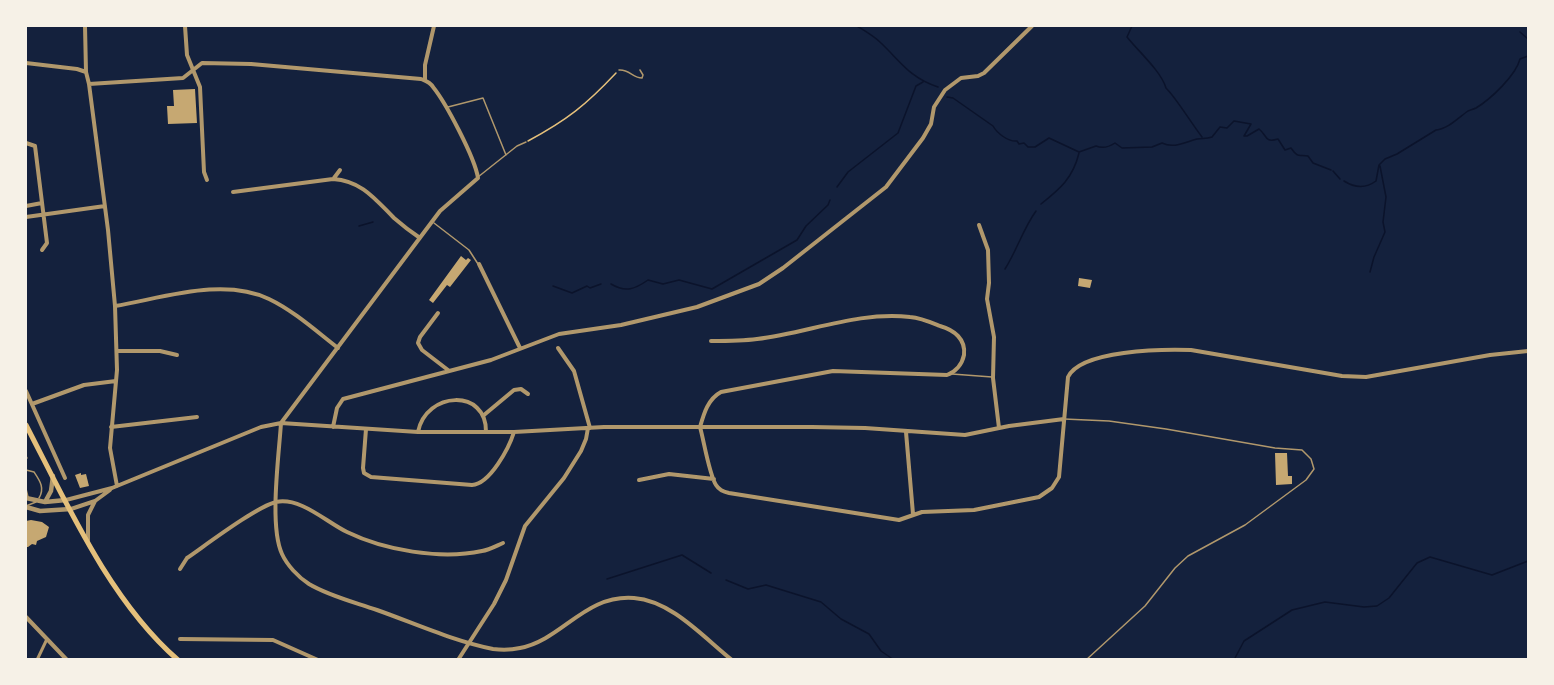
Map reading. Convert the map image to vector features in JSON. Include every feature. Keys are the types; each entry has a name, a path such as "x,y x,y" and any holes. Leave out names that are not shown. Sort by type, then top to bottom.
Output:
{"main road":[{"path":"26,425 111,581 129,608 178,660"}],"street":[{"path":"85,26 86,72 105,206 115,306 117,351 111,427 115,487"},
{"path":"185,26 187,56 200,87 204,172 207,180"},
{"path":"425,80 425,65 434,26"},
{"path":"333,427 337,408 343,399 491,360 559,334 630,324 697,307 759,284 783,268 886,187 923,138 930,124 934,107 942,93 961,78 978,76 987,70 1032,26"},
{"path":"26,63 86,72"},
{"path":"89,84 183,78 202,63 251,64 425,80 433,87 470,154 477,169 478,178 445,205 432,221 281,423 276,533 282,554 296,573 319,590 468,642 498,650 522,648 549,636 581,612 622,597 655,602 675,614 732,660"},
{"path":"26,143 35,146 46,243 42,250"},
{"path":"333,179 340,170"},
{"path":"233,192 333,179 349,181 368,191 393,217 420,238"},
{"path":"26,206 42,203"},
{"path":"26,217 105,206"},
{"path":"979,225 988,250 987,299 994,337 993,378 999,428"},
{"path":"479,264 520,348"},
{"path":"115,306 205,290 245,291 280,305 338,348"},
{"path":"438,313 418,343 422,350 448,371"},
{"path":"711,342 757,339 867,317 911,317 946,328 957,335 964,355 959,366 950,374 833,371 721,392 711,400 700,426 714,479 721,490 729,494 899,520 932,510 952,511 992,507 1045,494 1059,477 1070,372 1080,364 1100,357 1165,350 1191,350 1349,377 1366,377 1490,355 1528,351"},
{"path":"458,660 494,604 506,580 525,526 560,484 586,439 589,428 574,371 558,348"},
{"path":"117,351 160,351 177,355"},
{"path":"32,404 84,385 116,381"},
{"path":"484,414 514,390 521,389 528,394"},
{"path":"26,391 65,478"},
{"path":"418,432 423,416 433,407 446,401 465,401 484,414 486,432"},
{"path":"111,427 197,417"},
{"path":"26,503 66,500 115,487 261,427 281,423 418,432 514,432 700,426 854,428 965,435 1064,419"},
{"path":"366,429 363,468 364,473 370,477 472,484 479,484 487,479 506,450 514,432"},
{"path":"906,432 913,514"},
{"path":"639,480 669,474 714,479"},
{"path":"45,502 51,491 53,476"},
{"path":"26,503 40,511 71,509 95,501 115,487"},
{"path":"88,541 88,515 95,501"},
{"path":"180,569 187,558 259,510 277,502 299,505 348,533 404,550 460,553 482,551 503,543"},
{"path":"26,617 67,660"},
{"path":"37,660 47,639"},
{"path":"180,639 273,640 318,660"}],"lane":[{"path":"620,70 642,78 640,70"},
{"path":"446,108 483,98 506,155"},
{"path":"478,178 526,142"},
{"path":"432,221 469,250 479,264"},
{"path":"950,374 993,378"},
{"path":"1064,419 1120,423 1275,448 1302,450 1311,459 1314,469 1305,480 1245,525 1188,556 1175,568 1145,606 1086,660"},
{"path":"26,470 34,472 40,482 42,491 37,501"},
{"path":"26,489 26,503"}],"path":[{"path":"526,142 579,111 620,70"}],"building":[{"path":"195,89 197,123 168,124 167,106 174,106 173,90"},
{"path":"461,256 466,260 468,258 471,260 450,287 447,285 433,303 429,300"},
{"path":"1079,278 1092,280 1090,288 1078,286"},
{"path":"1275,453 1287,453 1288,476 1292,476 1292,484 1276,485"},
{"path":"81,473 81,475 86,474 89,486 80,488 75,475"},
{"path":"26,521 42,522 49,527 46,537 37,541 36,545 26,547"}],"waterway":[{"path":"857,26 878,40 913,74 938,87"},
{"path":"1132,26 1127,37 1154,68 1202,137"},
{"path":"1520,32 1528,39"},
{"path":"1344,181 1360,187 1376,181 1379,165 1385,159 1449,125 1482,104 1514,72 1520,59 1528,56"},
{"path":"837,187 848,172 898,133 916,86 923,82"},
{"path":"947,97 953,98 993,126 1003,136 1019,144 1024,143 1028,147 1035,147 1049,138 1079,152 1115,143 1122,148 1152,147 1162,143 1175,145 1212,137 1220,127 1227,128 1234,121 1251,124 1244,136 1259,129 1268,139 1278,139 1285,150 1291,148 1297,155 1308,156 1313,163 1331,170"},
{"path":"1041,204 1065,182 1079,153"},
{"path":"1370,272 1385,232 1383,222 1386,197 1380,166"},
{"path":"1333,171 1340,179"},
{"path":"611,284 626,289 635,288 648,280 663,284 679,280 712,289 797,240 806,226 828,205 830,200"},
{"path":"1005,269 1036,211"},
{"path":"359,226 373,222"},
{"path":"553,286 572,293 587,286 590,288 601,284"},
{"path":"607,579 682,555 711,573"},
{"path":"1234,660 1244,641 1292,610 1325,602 1364,607 1377,606 1389,598 1417,563 1430,557 1492,575 1528,561"},
{"path":"726,580 748,589 766,585 821,602 841,619 869,634 881,651 894,660"}]}
